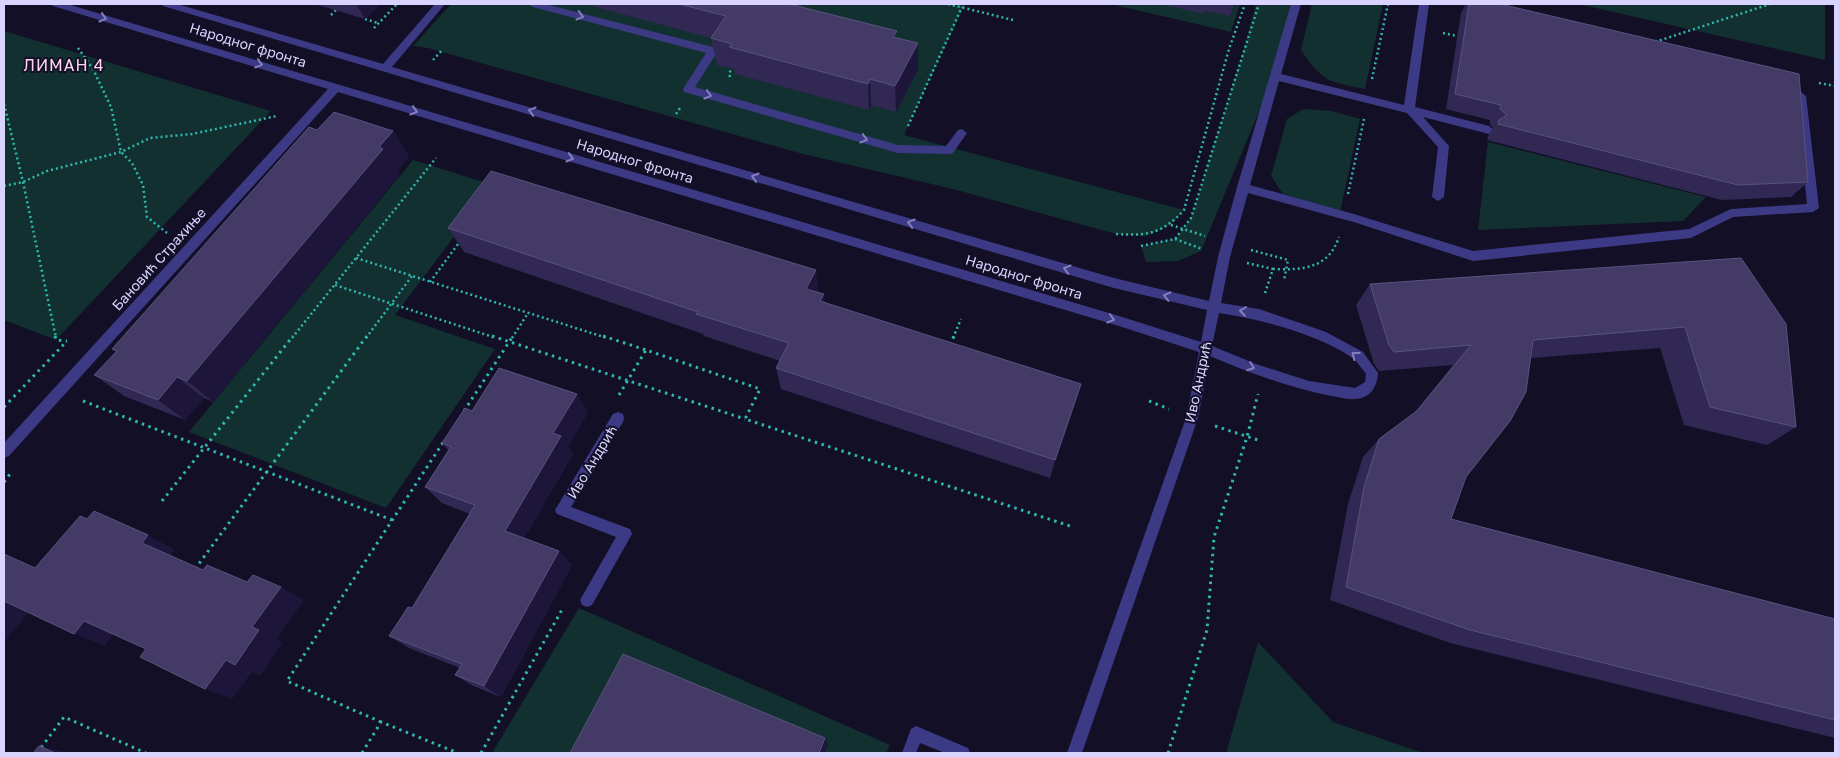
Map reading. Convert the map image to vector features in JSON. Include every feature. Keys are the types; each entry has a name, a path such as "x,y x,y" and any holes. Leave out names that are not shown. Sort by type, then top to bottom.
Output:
{"street":[{"name":"Народног фронта","path":"56,4 1119,321 1206,349 1254,369 1309,386 1355,394 1364,391 1371,384 1372,373 1359,356 1322,336 1259,314 1214,307 1114,283 166,4"},
{"path":"385,68 440,4"},
{"path":"533,4 713,51 688,89 898,149 949,150 962,134"},
{"name":"Иво Андрић","path":"1074,753 1192,418 1224,257 1296,4"},
{"path":"1409,110 1424,4"},
{"path":"1276,76 1489,130"},
{"name":"Бановић Страхиње","path":"4,452 336,87"},
{"path":"1243,187 1357,219 1473,256 1691,233 1731,213 1813,208 1800,89"},
{"path":"1409,110 1444,146 1438,197"},
{"name":"Иво Андрић","path":"587,600 625,534 562,510 618,418"},
{"path":"908,753 916,734 963,753"}],"path":[{"path":"374,28 397,4"},
{"path":"948,4 1013,20"},
{"path":"1116,234 1146,236 1171,225 1184,210 1229,49 1244,4"},
{"path":"1141,246 1175,239 1191,218 1259,4"},
{"path":"1648,44 1770,4"},
{"path":"898,149 962,7"},
{"path":"331,15 336,10"},
{"path":"365,19 378,23"},
{"path":"78,48 94,69 111,107 121,152 132,163 143,185 148,217 168,233"},
{"path":"730,73 732,69"},
{"path":"4,104 23,182 56,340 67,341 4,407"},
{"path":"4,186 23,182 47,170 121,152 150,138 192,134 283,114"},
{"path":"162,501 436,158"},
{"path":"430,282 464,236"},
{"path":"356,258 646,350 760,389 745,419"},
{"path":"192,573 412,276"},
{"path":"335,285 1073,527"},
{"path":"462,415 528,313"},
{"path":"950,346 961,319"},
{"path":"616,401 646,350"},
{"path":"77,399 392,520"},
{"path":"1247,437 1258,440"},
{"path":"446,439 287,681 458,753"},
{"path":"481,753 563,607"},
{"path":"37,753 64,717 146,753"},
{"path":"362,753 381,722"}],"green space":[{"path":"451,4 965,4 904,135 1184,210 1171,225 1146,236 1116,234 953,189 803,154 428,48 413,46"},
{"path":"1110,4 1240,4 1231,32"},
{"path":"1256,4 1296,4 1280,61 1201,251 1178,261 1146,262 1141,246 1175,239 1191,218 1243,52"},
{"path":"1312,4 1383,4 1365,89 1335,82 1321,75 1301,50"},
{"path":"1578,4 1825,4 1825,60"},
{"path":"4,31 271,111 56,340 4,320"},
{"path":"1303,109 1332,111 1360,119 1340,212 1283,194 1271,176 1287,119"},
{"path":"1488,142 1706,197 1683,221 1478,230"},
{"path":"413,160 493,185 395,315 495,349 386,508 189,432"},
{"path":"579,608 890,745 886,753 492,753"},
{"path":"1258,642 1333,722 1423,753 1226,753"}],"building":[{"path":"679,4 789,4 897,31 893,37 918,43 895,86 870,79 868,84 729,47 732,44 711,38 726,16"},
{"path":"1469,4 1500,4 1799,74 1808,182 1738,185 1498,124 1499,120 1507,115 1500,109 1501,105 1455,94"},
{"path":"334,112 393,131 379,147 383,149 187,381 177,377 158,400 94,375 117,351 112,349 309,127 317,130"},
{"path":"491,171 816,270 806,289 824,294 820,301 1081,384 1055,460 776,368 789,343 696,314 698,312 448,228"},
{"path":"1741,258 1786,324 1796,427 1710,407 1685,327 1533,340 1526,392 1510,421 1466,477 1451,519 1835,619 1835,720 1470,630 1346,587 1364,487 1379,439 1418,410 1471,345 1394,352 1389,345 1370,284"},
{"path":"499,368 577,394 553,433 561,436 505,531 559,551 484,686 455,675 462,664 389,636 408,607 412,608 475,505 425,487 451,447 442,443 465,408 472,411"},
{"path":"94,511 148,535 142,543 203,570 207,565 247,582 253,575 281,587 252,627 259,630 235,665 226,660 205,689 140,657 146,649 84,621 74,634 4,601 4,554 35,568 80,516 87,519"},
{"path":"623,654 825,738 819,753 570,753"},
{"path":"39,746 55,753 33,753"}],"district":[{"name":"ЛИМАН 4","path":"64,65"}]}
